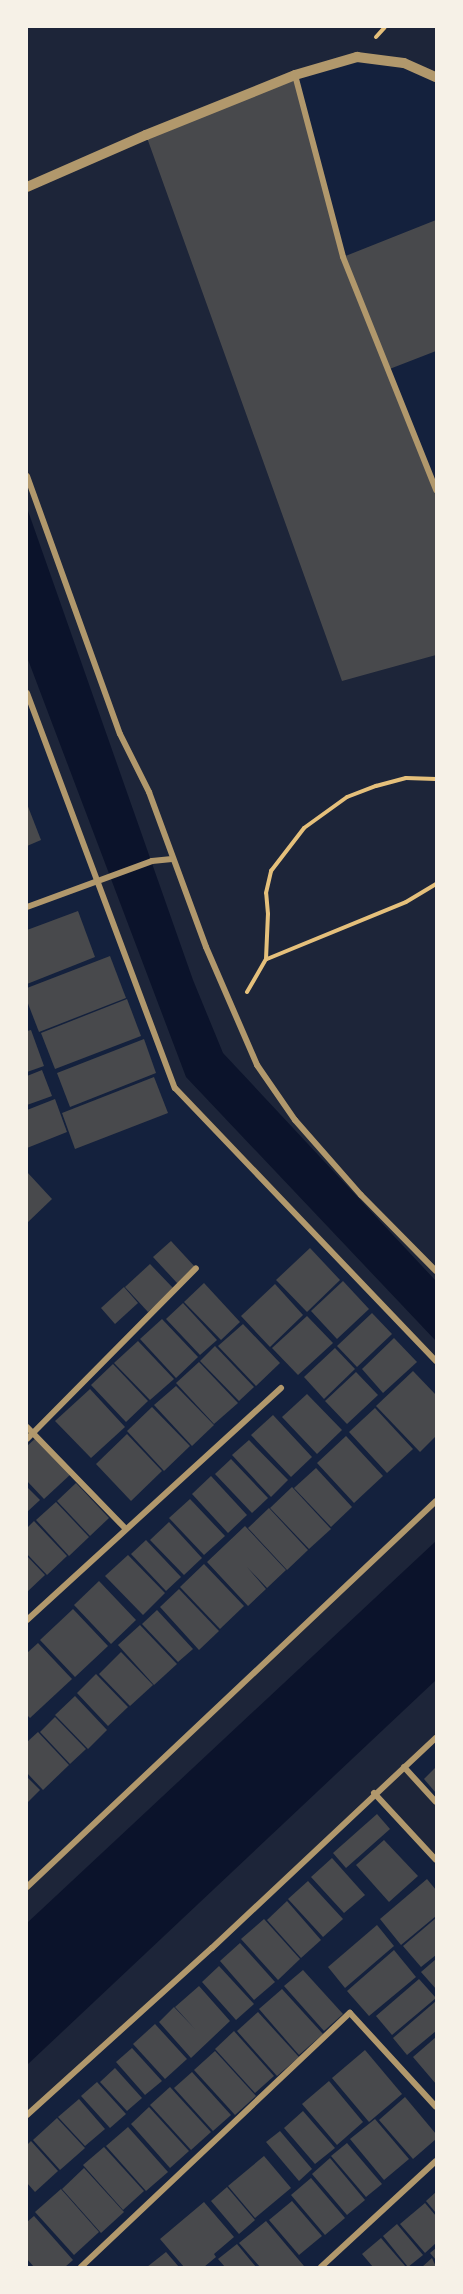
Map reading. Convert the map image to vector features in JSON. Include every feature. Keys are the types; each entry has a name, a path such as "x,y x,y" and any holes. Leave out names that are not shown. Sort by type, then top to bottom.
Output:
{"street":[{"path":"27,187 146,135 296,75 357,57 404,63 436,77"},
{"path":"296,75 343,257 436,490"},
{"path":"27,476 120,734 149,792 172,859 257,1065 295,1120 361,1195 436,1271"},
{"path":"27,693 176,1088 436,1361"},
{"path":"27,907 152,861 172,859"},
{"path":"27,1439 196,1268"},
{"path":"27,1620 125,1528 281,1388"},
{"path":"27,1426 125,1528"},
{"path":"27,1887 436,1501"},
{"path":"27,2115 212,1948 436,1737"},
{"path":"404,1767 436,1802"},
{"path":"374,1793 436,1860"},
{"path":"81,2267 350,2013 436,2107"},
{"path":"321,2267 436,2161"}],"path":[{"path":"235,1014 266,959 268,914 266,893 271,871 304,828 347,797 376,786 406,778 436,779"},
{"path":"266,959 406,902 436,884"}],"shaded area":[{"path":"27,27 436,27 436,77 404,63 357,57 296,75 343,257 436,490 436,1361 175,1088 27,693"},
{"path":"27,508 193,980 223,1053 436,1281 436,1341 186,1077 27,657"},
{"path":"436,1501 436,1738 404,1767 436,1802 436,1860 375,1794 212,1948 27,2115 27,1887"},
{"path":"436,1541 436,1680 27,2065 27,1923"}],"building":[{"path":"295,75 343,257 436,220 436,351 387,370 436,490 436,655 342,681 146,135"},
{"path":"27,804 41,840 27,846"},
{"path":"78,911 95,957 27,984 27,930"},
{"path":"110,956 126,998 39,1032 27,1001 27,988"},
{"path":"127,999 141,1036 55,1069 41,1033"},
{"path":"31,1030 44,1066 27,1072 27,1031"},
{"path":"144,1039 156,1073 70,1107 57,1073"},
{"path":"42,1070 52,1096 27,1105 27,1076"},
{"path":"154,1077 168,1113 75,1149 62,1113"},
{"path":"55,1099 67,1132 27,1148 27,1110"},
{"path":"27,1172 52,1199 27,1223"},
{"path":"171,1241 196,1268 178,1284 153,1257"},
{"path":"310,1248 340,1280 307,1312 276,1280"},
{"path":"150,1264 174,1289 148,1312 125,1287"},
{"path":"343,1281 369,1309 337,1339 311,1311"},
{"path":"204,1283 240,1322 221,1340 184,1302"},
{"path":"275,1284 303,1315 270,1347 241,1316"},
{"path":"124,1287 138,1303 115,1324 101,1308"},
{"path":"183,1303 217,1340 200,1355 166,1319"},
{"path":"372,1313 392,1334 357,1367 337,1346"},
{"path":"307,1316 333,1343 298,1375 272,1348"},
{"path":"162,1319 198,1357 176,1378 140,1339"},
{"path":"243,1324 280,1363 256,1386 218,1346"},
{"path":"394,1338 417,1362 383,1393 362,1369"},
{"path":"138,1341 174,1379 150,1400 114,1363"},
{"path":"215,1346 254,1387 239,1401 200,1361"},
{"path":"335,1348 355,1369 324,1399 304,1377"},
{"path":"199,1362 238,1403 214,1424 176,1383"},
{"path":"113,1364 148,1401 126,1422 91,1385"},
{"path":"413,1371 436,1395 436,1436 420,1452 376,1406"},
{"path":"356,1372 378,1395 347,1424 325,1401"},
{"path":"176,1386 214,1425 192,1446 154,1405"},
{"path":"90,1389 125,1427 91,1458 55,1421"},
{"path":"307,1394 342,1430 317,1454 282,1417"},
{"path":"152,1407 190,1446 164,1471 127,1431"},
{"path":"375,1408 413,1449 387,1473 349,1432"},
{"path":"273,1415 312,1457 291,1477 251,1435"},
{"path":"127,1434 162,1471 131,1501 96,1464"},
{"path":"38,1436 72,1473 44,1499 27,1481 27,1446"},
{"path":"346,1436 383,1476 354,1503 317,1463"},
{"path":"249,1440 288,1480 271,1497 232,1455"},
{"path":"231,1459 268,1498 252,1513 215,1474"},
{"path":"316,1468 352,1507 331,1527 294,1488"},
{"path":"211,1476 247,1515 228,1533 192,1494"},
{"path":"76,1483 109,1518 90,1536 57,1501"},
{"path":"27,1487 40,1500 27,1512"},
{"path":"292,1487 331,1529 309,1549 270,1508"},
{"path":"190,1499 225,1536 204,1555 169,1518"},
{"path":"56,1502 89,1537 69,1556 36,1520"},
{"path":"269,1508 308,1550 287,1570 248,1528"},
{"path":"34,1521 67,1556 47,1575 27,1554 27,1528"},
{"path":"169,1522 202,1558 184,1575 150,1540"},
{"path":"245,1526 286,1570 267,1588 247,1567 266,1589 248,1606 207,1562"},
{"path":"146,1540 181,1577 166,1591 131,1554"},
{"path":"128,1555 165,1593 143,1615 105,1576"},
{"path":"27,1556 45,1575 27,1592"},
{"path":"204,1564 244,1606 220,1629 180,1587"},
{"path":"99,1581 136,1620 111,1644 74,1605"},
{"path":"179,1589 219,1631 199,1650 160,1607"},
{"path":"73,1609 108,1646 75,1677 40,1640"},
{"path":"157,1610 193,1649 178,1662 142,1624"},
{"path":"140,1625 177,1664 154,1685 118,1645"},
{"path":"38,1643 72,1679 30,1718 27,1715 27,1653"},
{"path":"121,1652 153,1685 130,1706 99,1674"},
{"path":"96,1674 128,1707 108,1726 77,1693"},
{"path":"75,1696 107,1730 88,1749 55,1715"},
{"path":"55,1717 86,1749 70,1764 40,1732"},
{"path":"38,1732 69,1765 43,1790 27,1773 27,1742"},
{"path":"436,1767 436,1793 424,1779"},
{"path":"27,1777 40,1790 27,1803"},
{"path":"377,1814 390,1829 346,1868 333,1853"},
{"path":"384,1840 418,1876 389,1902 356,1865"},
{"path":"332,1858 365,1895 344,1913 311,1877"},
{"path":"427,1879 436,1890 436,1916 401,1945 380,1919"},
{"path":"308,1881 343,1919 323,1937 288,1899"},
{"path":"287,1901 321,1940 301,1958 267,1920"},
{"path":"436,1918 436,1955 421,1967 403,1946"},
{"path":"264,1919 300,1959 278,1980 241,1939"},
{"path":"377,1925 394,1946 345,1988 328,1967"},
{"path":"240,1943 275,1982 254,2000 220,1961"},
{"path":"394,1950 416,1977 369,2016 347,1991"},
{"path":"436,1959 436,1989 421,1972"},
{"path":"219,1966 254,2004 236,2020 202,1982"},
{"path":"303,1970 343,2014 324,2031 284,1986"},
{"path":"419,1979 436,1998 392,2035 376,2016"},
{"path":"199,1986 230,2021 191,2058 159,2022 174,2007 195,2029 175,2007"},
{"path":"282,1989 323,2034 299,2055 259,2009"},
{"path":"436,2001 436,2031 407,2055 393,2038"},
{"path":"258,2012 299,2057 277,2076 237,2031"},
{"path":"155,2024 187,2059 165,2079 133,2044"},
{"path":"234,2031 274,2076 255,2093 215,2049"},
{"path":"436,2037 436,2084 413,2057"},
{"path":"132,2048 162,2081 145,2095 116,2062"},
{"path":"365,2050 402,2094 369,2122 332,2078"},
{"path":"215,2051 256,2096 235,2115 194,2070"},
{"path":"115,2068 142,2098 127,2111 100,2082"},
{"path":"192,2072 231,2115 213,2131 174,2088"},
{"path":"329,2081 363,2122 337,2145 302,2104"},
{"path":"97,2082 126,2114 110,2128 81,2096"},
{"path":"170,2087 211,2132 191,2150 150,2105"},
{"path":"405,2097 436,2134 436,2139 413,2159 379,2120"},
{"path":"79,2099 105,2129 85,2146 58,2117"},
{"path":"149,2107 189,2151 170,2168 131,2124"},
{"path":"303,2111 335,2148 315,2164 284,2128"},
{"path":"57,2118 85,2148 60,2170 33,2140"},
{"path":"375,2119 409,2159 384,2180 350,2139"},
{"path":"128,2127 168,2172 146,2191 106,2146"},
{"path":"280,2131 312,2169 299,2181 266,2142"},
{"path":"31,2141 58,2171 35,2192 27,2183 27,2145"},
{"path":"347,2143 382,2184 366,2197 331,2156"},
{"path":"104,2147 144,2191 123,2210 83,2165"},
{"path":"264,2156 291,2188 255,2218 228,2186"},
{"path":"330,2158 365,2200 347,2215 312,2174"},
{"path":"84,2168 124,2212 101,2233 62,2189"},
{"path":"311,2178 345,2218 325,2235 291,2195"},
{"path":"227,2187 255,2220 239,2234 211,2201"},
{"path":"61,2189 99,2232 74,2255 35,2212"},
{"path":"436,2192 436,2213 426,2201"},
{"path":"292,2201 322,2236 299,2255 269,2220"},
{"path":"204,2202 234,2237 214,2254 216,2257 204,2267 184,2267 160,2239"},
{"path":"425,2203 436,2216 436,2243 425,2253 400,2224"},
{"path":"34,2216 73,2260 65,2267 34,2267 27,2259 27,2222"},
{"path":"266,2221 304,2266 260,2267 239,2243"},
{"path":"397,2224 423,2255 408,2267 383,2236"},
{"path":"381,2238 406,2267 373,2267 362,2254"},
{"path":"237,2244 256,2267 225,2267 218,2259"},
{"path":"436,2248 436,2260 430,2253"},
{"path":"166,2252 179,2267 147,2267"},
{"path":"432,2258 436,2267 422,2267"}]}
